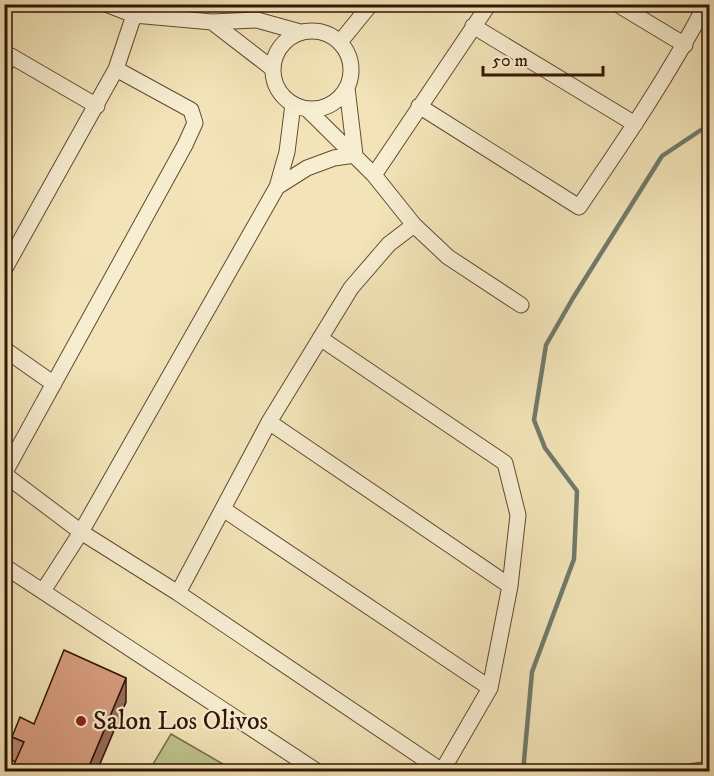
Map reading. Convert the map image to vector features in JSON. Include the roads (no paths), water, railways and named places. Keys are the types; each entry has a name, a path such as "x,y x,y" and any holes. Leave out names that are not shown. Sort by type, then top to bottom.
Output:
{"street":[{"path":"106,4 135,15 212,22 257,20 300,32"},
{"path":"340,42 371,4"},
{"path":"374,175 489,4"},
{"path":"617,4 685,45"},
{"path":"419,106 579,207 685,45 706,4"},
{"path":"4,270 97,106 116,69 135,15"},
{"path":"212,22 273,69"},
{"path":"473,26 635,124"},
{"path":"300,106 319,109 330,105 340,98 351,76 348,52 332,35 322,31 300,32 280,46 273,69 278,90 285,98 300,106 355,155 414,225 448,257 521,305"},
{"path":"4,67 11,56 97,106"},
{"path":"116,69 191,110 195,123 4,474 81,532 178,593 442,771 490,688 510,586 518,515 505,463 320,338"},
{"path":"347,88 355,155"},
{"path":"43,591 81,532 278,187 300,106"},
{"path":"278,187 307,168 334,158 355,155"},
{"path":"178,593 269,422 351,288 389,244 414,225"},
{"path":"4,349 54,384"},
{"path":"269,422 510,586"},
{"path":"223,509 490,688"},
{"path":"4,566 318,771"},
{"path":"690,771 710,769"}],"waterway":[{"path":"523,772 532,672 574,559 577,491 545,448 534,420 546,345 662,156 710,124"}],"place":[{"name":"Salon Los Olivos","path":"81,721"}]}
